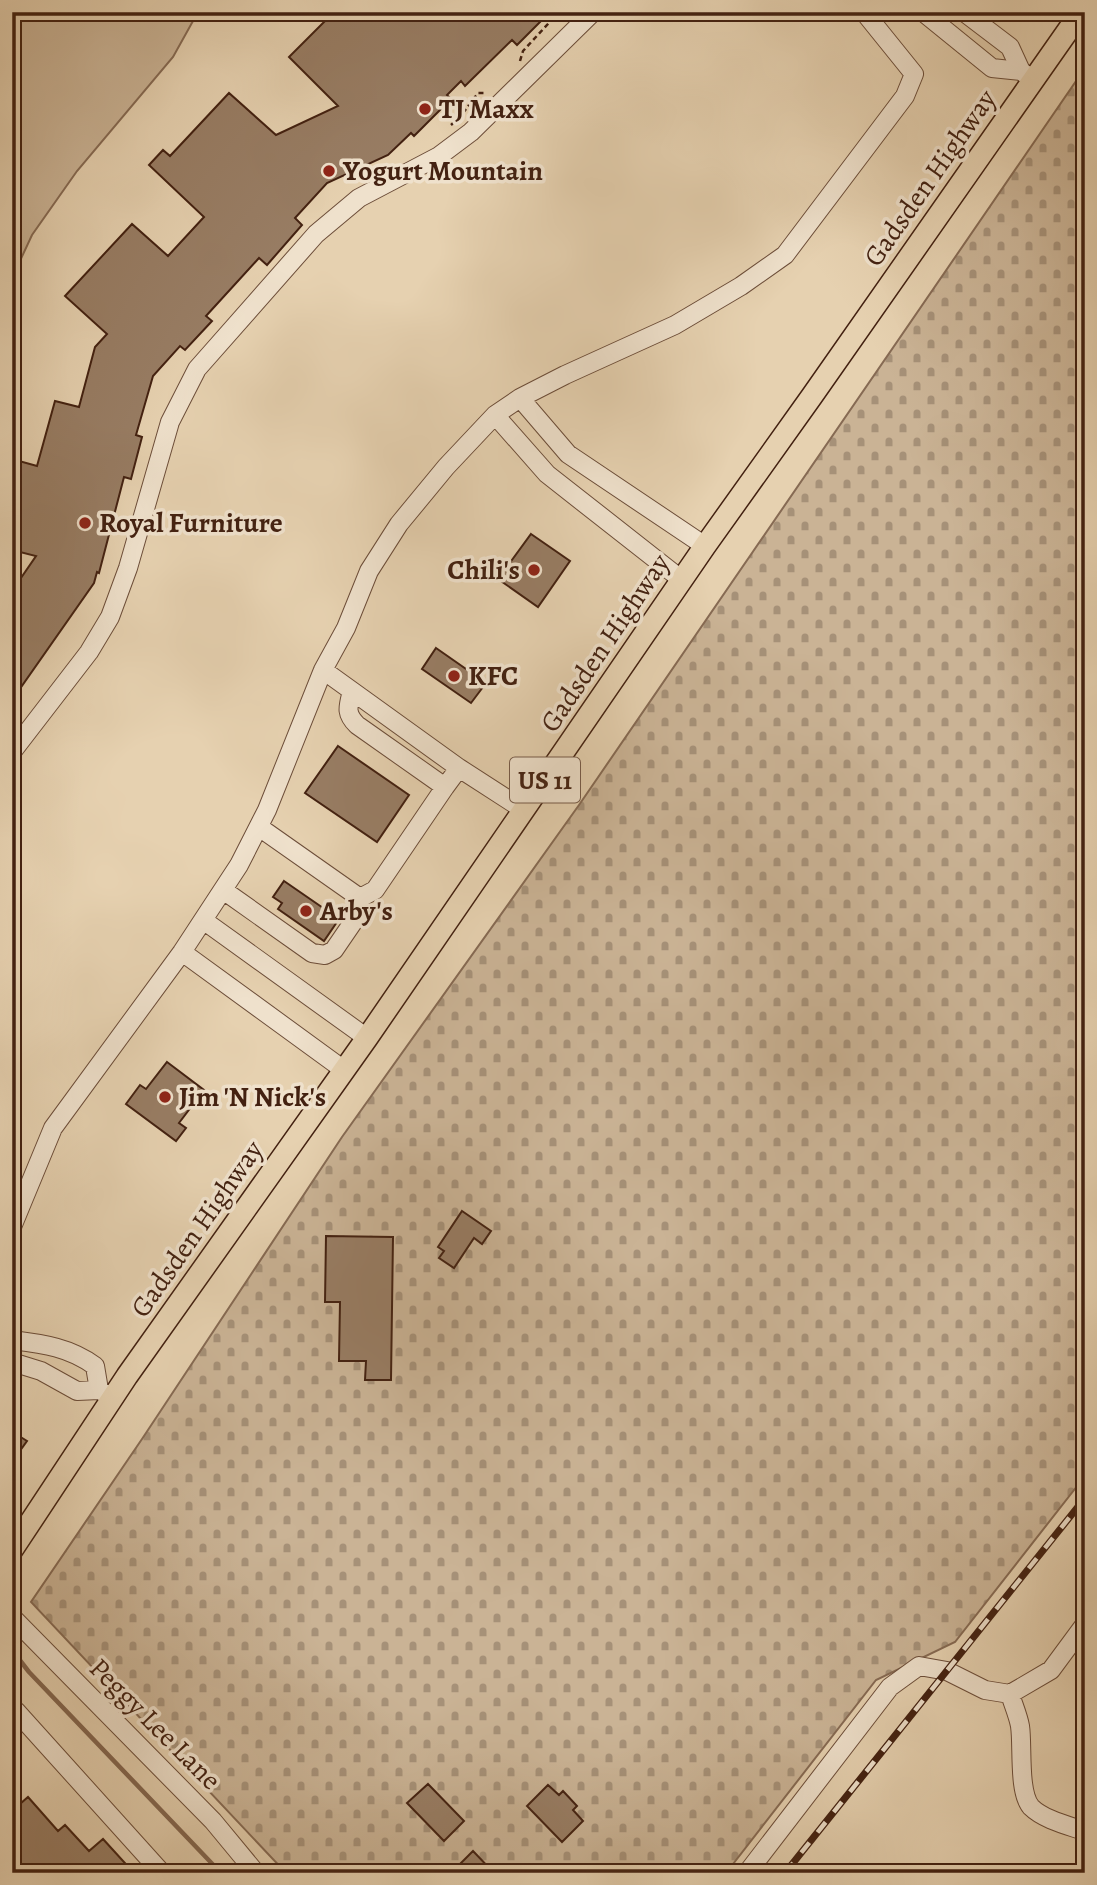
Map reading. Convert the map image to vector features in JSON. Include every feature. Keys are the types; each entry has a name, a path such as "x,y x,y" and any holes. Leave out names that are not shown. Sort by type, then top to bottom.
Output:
{"main road":[{"name":"Gadsden Highway","path":"12,1550 106,1394 367,1038 1027,76 1081,12"}],"street":[{"path":"12,752 89,652 110,617 128,568 170,422 197,369 316,234 359,198 439,156 471,132 593,12"},
{"path":"13,1225 53,1128 182,952 223,890 259,827 323,670 346,628 369,571 399,524 446,467 495,415 520,398 675,325 741,286 785,255 905,96 914,74 864,12"},
{"path":"923,12 992,68 1027,76"},
{"path":"964,12 1010,47 1027,76"},
{"path":"520,398 568,454 705,546"},
{"path":"495,415 547,474 682,580"},
{"path":"323,670 458,768 524,810"},
{"path":"352,691 347,709 348,715 357,725 445,788"},
{"path":"360,898 375,890 458,768"},
{"path":"259,827 360,898"},
{"path":"223,890 312,953 325,955 334,950 360,912 360,898"},
{"path":"203,920 367,1038"},
{"path":"182,952 344,1070"},
{"path":"12,1340 47,1344 83,1357 95,1366 106,1394 76,1391 41,1371 12,1362"},
{"name":"Peggy Lee Lane","path":"12,1617 213,1821 256,1873"},
{"path":"747,1873 890,1687 919,1666 947,1671 985,1690 1010,1694 1051,1670 1085,1624"},
{"path":"1010,1694 1020,1728 1020,1758 1027,1801 1034,1810 1082,1830"},
{"path":"12,1710 16,1711 162,1873"}],"path":[{"path":"520,61 523,51 559,12"},
{"path":"442,132 460,117 478,93 488,93"}],"green space":[{"path":"12,12 198,12 173,57 77,171 32,235 12,278"},
{"path":"1085,68 1085,1476 955,1642 876,1680 726,1873 286,1873 31,1602 342,1137 579,805"}],"building":[{"path":"334,12 549,13 517,45 512,40 465,86 461,81 447,95 451,99 414,136 411,133 388,155 327,183 295,218 302,225 267,265 259,258 206,316 212,321 185,350 180,346 153,376 136,435 142,437 131,479 124,477 99,573 97,572 94,583 12,700 12,591 36,556 12,550 12,459 37,466 55,401 79,407 95,347 107,334 65,296 132,224 168,256 204,217 149,165 163,150 170,156 229,93 276,135 338,106 289,57"},
{"name":"Chili's","path":"531,534 570,561 538,607 498,579"},
{"name":"KFC","path":"436,648 486,683 471,703 422,669"},
{"path":"338,746 409,795 377,842 305,793"},
{"path":"284,881 339,919 324,941 278,909 282,903 273,897"},
{"name":"Jim 'N Nick's","path":"167,1062 204,1090 179,1123 186,1128 176,1141 126,1104 140,1085 146,1089"},
{"path":"462,1211 491,1231 482,1244 474,1238 454,1268 439,1258 444,1251 438,1247"},
{"path":"326,1236 393,1237 391,1380 365,1380 366,1361 339,1361 340,1302 325,1302"},
{"path":"19,1436 27,1441 17,1455 12,1452 12,1446"},
{"path":"428,1784 464,1821 444,1841 407,1803"},
{"path":"548,1785 559,1795 563,1791 577,1806 573,1810 583,1821 562,1842 527,1806"},
{"path":"28,1797 58,1831 65,1825 89,1851 103,1839 134,1873 12,1873 12,1811"},
{"path":"473,1851 494,1873 453,1871"}],"waterway":[{"path":"12,1650 29,1672 221,1873"}],"railway":[{"path":"785,1873 1085,1498"}],"place":[{"name":"TJ Maxx","path":"425,109"},
{"name":"Yogurt Mountain","path":"329,171"},
{"name":"Royal Furniture","path":"85,523"},
{"name":"Chili's","path":"534,570"},
{"name":"KFC","path":"454,676"},
{"name":"Arby's","path":"306,911"},
{"name":"Jim 'N Nick's","path":"165,1097"}]}
